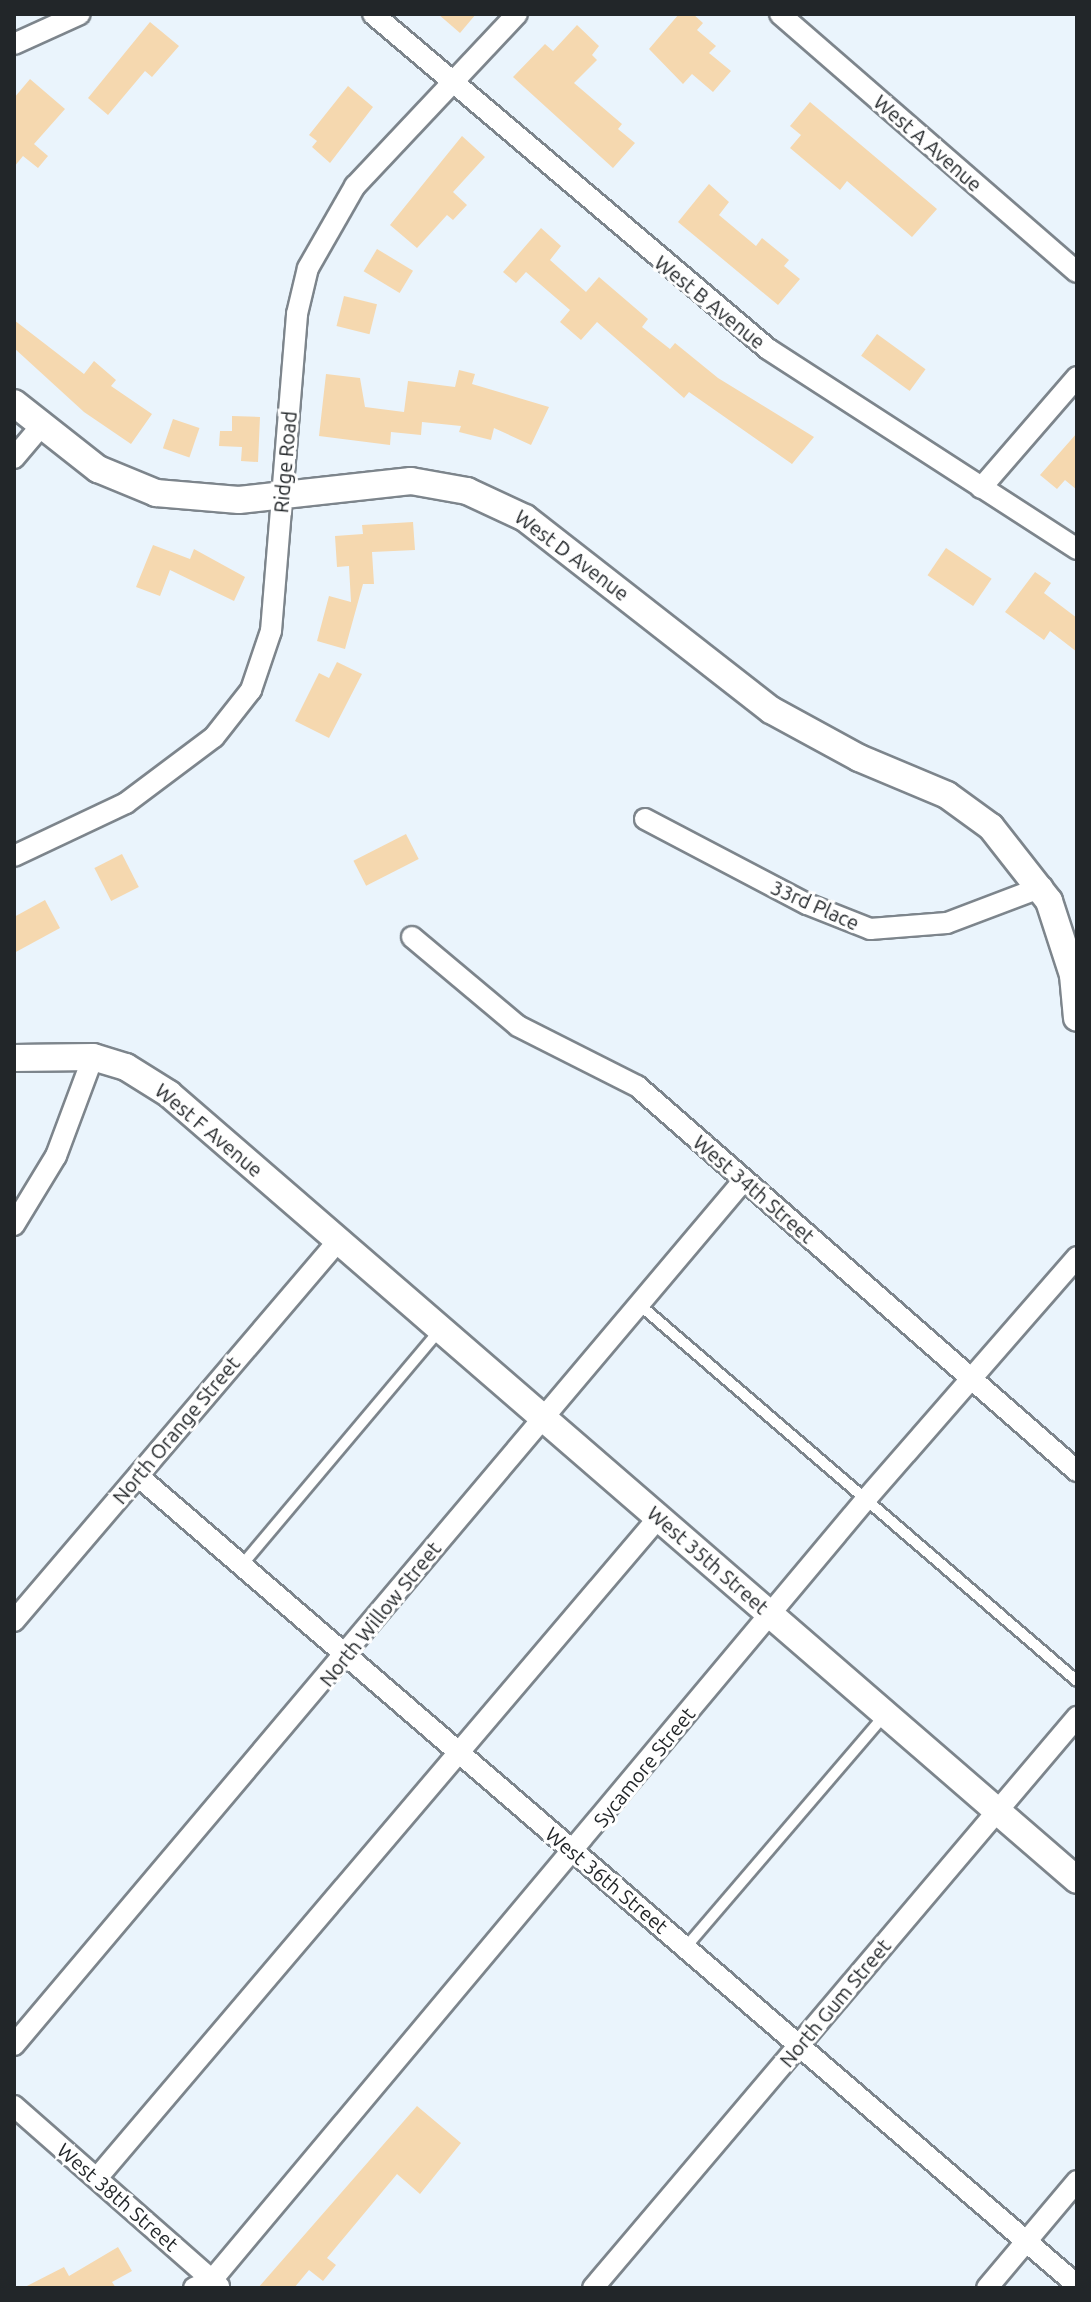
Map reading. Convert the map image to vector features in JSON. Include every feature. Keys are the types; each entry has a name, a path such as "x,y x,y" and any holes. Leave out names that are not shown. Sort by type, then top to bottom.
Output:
{"street":[{"path":"14,44 80,14"},
{"name":"West B Avenue","path":"373,14 768,349 1077,549"},
{"name":"Ridge Road","path":"14,856 108,815 234,715 259,672 271,631 297,314 313,255 355,186 517,14"},
{"name":"West A Avenue","path":"780,14 1077,272"},
{"path":"981,488 1077,377"},
{"name":"West D Avenue","path":"14,403 98,469 142,489 207,501 411,481 502,504 771,710 973,812 1042,887 1063,935 1077,1018"},
{"path":"14,458 41,426"},
{"name":"33rd Place","path":"645,819 807,904 870,929 947,923 1042,887"},
{"name":"West 34th Street","path":"412,937 518,1026 637,1086 1077,1471"},
{"path":"14,1225 56,1156 93,1057"},
{"name":"West F Avenue","path":"14,1058 93,1057 152,1081 339,1240"},
{"name":"North Willow Street","path":"14,2045 345,1658 744,1180"},
{"name":"West 35th Street","path":"339,1240 1077,1880"},
{"name":"North Orange Street","path":"14,1621 339,1240"},
{"name":"Sycamore Street","path":"209,2285 574,1853 867,1498 973,1380 1069,1282 1077,1257"},
{"name":"West 36th Street","path":"138,1476 345,1658 459,1752 1077,2285"},
{"path":"97,2178 659,1517"},
{"name":"North Gum Street","path":"593,2288 1077,1717"},
{"name":"West 38th Street","path":"14,2106 97,2178 209,2285"},
{"path":"987,2288 1077,2181"}],"lane":[{"path":"641,1306 1077,1681"},
{"path":"242,1565 441,1328"},
{"path":"686,1947 886,1714"}],"building":[{"path":"438,14 476,14 460,33"},
{"path":"679,14 693,14 703,23 697,30 716,46 709,53 731,71 713,92 692,74 683,84 649,49"},
{"path":"150,22 179,46 152,77 145,71 108,115 88,98"},
{"path":"577,25 599,46 592,55 597,60 574,83 622,124 618,129 635,143 613,168 513,77 545,44 553,51"},
{"path":"30,79 65,109 34,144 48,156 38,168 23,156 14,167 14,98"},
{"path":"348,86 373,107 330,163 312,147 317,141 309,135"},
{"path":"810,102 937,209 912,237 847,181 840,190 790,148 801,135 790,126"},
{"path":"462,136 485,157 453,192 467,205 453,220 447,215 417,248 390,225"},
{"path":"709,184 729,202 719,215 756,246 762,238 789,260 784,266 800,279 778,305 678,222"},
{"path":"541,228 561,246 550,260 586,292 599,277 648,319 642,327 670,349 675,343 718,378 814,437 792,464 689,392 684,398 597,322 581,340 560,322 570,310 526,272 516,283 503,272"},
{"path":"377,249 413,271 400,293 364,271"},
{"path":"344,296 377,304 369,334 337,326"},
{"path":"14,320 84,374 94,361 116,380 111,386 152,414 131,444 84,412 14,348"},
{"path":"877,334 926,369 910,391 861,356"},
{"path":"459,370 475,374 472,384 549,407 531,445 494,428 491,440 459,432 461,426 422,422 421,435 391,432 390,445 319,436 326,374 360,378 365,407 404,412 408,381 455,387"},
{"path":"232,416 260,417 258,462 241,461 242,447 219,446 220,431 232,431"},
{"path":"173,419 199,428 189,457 163,448"},
{"path":"1077,433 1077,490 1065,480 1057,489 1040,475"},
{"path":"413,522 415,550 372,552 374,584 363,584 345,649 317,641 329,596 351,602 349,566 337,567 335,536 363,534 362,525"},
{"path":"153,545 190,559 194,549 245,577 234,601 170,570 160,596 136,587"},
{"path":"946,548 992,579 973,606 928,575"},
{"path":"1035,572 1051,583 1044,593 1077,618 1077,652 1050,631 1044,640 1005,612"},
{"path":"337,662 362,674 329,738 295,721 319,673 329,678"},
{"path":"406,834 419,859 366,886 353,861"},
{"path":"122,854 139,887 111,901 94,868"},
{"path":"45,900 60,928 14,953 14,917"},
{"path":"417,2106 461,2143 420,2194 397,2174 327,2258 336,2265 323,2281 309,2270 294,2288 258,2288"},
{"path":"118,2247 132,2271 112,2282 116,2288 23,2288 64,2267 69,2276"}]}
